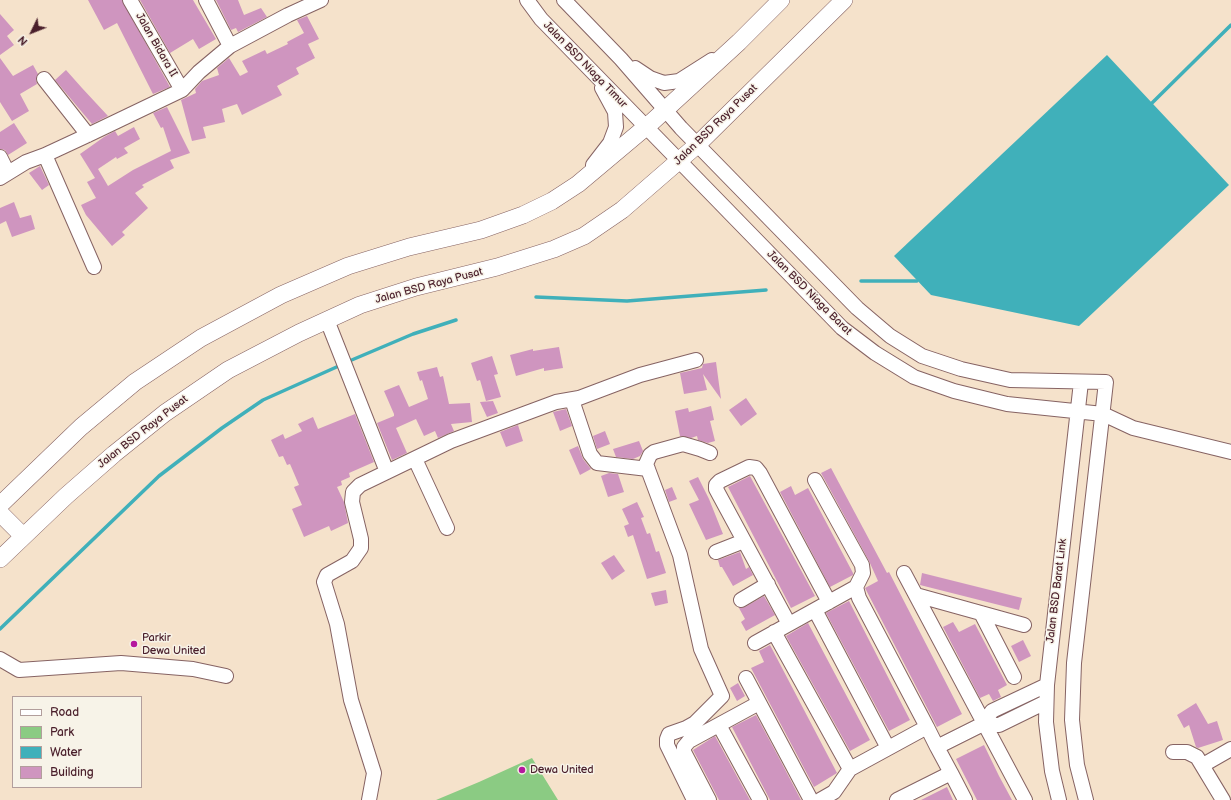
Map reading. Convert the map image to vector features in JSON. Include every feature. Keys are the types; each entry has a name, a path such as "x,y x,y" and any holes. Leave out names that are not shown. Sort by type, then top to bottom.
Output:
{"main road":[{"path":"0,505 81,426 135,382 201,338 281,295 348,266 409,247 481,230 523,215 552,202 578,184 646,127 740,42 781,0"},
{"name":"Jalan BSD Raya Pusat","path":"0,559 23,536 114,454 165,413 228,370 360,305 416,287 497,267 554,249 584,236 622,210 679,161 844,0"},
{"path":"0,513 23,536"}],"street":[{"name":"Jalan Bidara II","path":"130,0 182,90"},
{"path":"206,0 230,46"},
{"path":"0,157 4,176 26,162 88,135 182,90 199,72 230,46 288,15 322,0"},
{"name":"Jalan BSD Niaga Timur","path":"527,0 541,19 679,161"},
{"path":"564,0 697,144 857,308 890,336 922,356 961,369 1010,380 1106,382 1074,663 1072,720 1077,765 1086,800"},
{"path":"621,60 650,78 664,83 679,81 740,42"},
{"path":"578,184 610,143 616,127 615,112 594,74"},
{"path":"44,80 88,135"},
{"path":"44,155 94,267"},
{"name":"Jalan BSD Niaga Barat","path":"679,161 842,328 875,353 914,377 954,392 1006,404 1102,414 1133,428 1231,452"},
{"path":"327,320 387,472"},
{"path":"369,800 374,773 352,700 338,624 324,582 327,575 333,570 352,561 361,548 361,539 352,502 352,492 360,486 387,472 452,441 556,402 572,400 640,375 696,360"},
{"name":"Jalan BSD Barat Link","path":"1059,800 1052,771 1046,722 1046,702 1081,382"},
{"path":"572,400 590,454 598,463 648,469"},
{"path":"694,800 667,745 667,738 669,734 695,723 722,696 701,649 680,555 646,464 650,455 670,447 683,444 710,453"},
{"path":"415,459 447,528"},
{"path":"789,624 716,489 716,485 749,467 756,468 829,602"},
{"path":"755,643 856,587 863,573 862,565 815,480"},
{"path":"716,552 744,541"},
{"path":"904,573 983,724 1025,800"},
{"path":"741,600 768,584"},
{"path":"856,587 859,598 965,800"},
{"path":"916,596 1024,625"},
{"path":"815,610 888,748"},
{"path":"981,613 1014,677"},
{"path":"774,632 850,769"},
{"path":"0,658 19,670 121,663 193,669 226,676"},
{"path":"746,678 811,800"},
{"path":"937,747 983,724 992,711 1047,685"},
{"path":"709,800 684,752 684,747 689,741 759,702"},
{"path":"983,724 999,725 1046,702"},
{"path":"719,724 760,800"},
{"path":"820,800 834,792 850,769 927,727"},
{"path":"1203,765 1231,749"},
{"path":"1173,752 1187,752 1197,757 1223,800"},
{"path":"906,798 951,773"}],"green space":[{"name":"Dewa United","path":"532,758 558,800 436,800 479,782"}],"water":[{"path":"1107,55 1229,185 1079,326 931,295 894,256"}],"building":[{"path":"88,0 122,0 170,87 153,94 117,23 104,30"},
{"path":"140,0 193,0 216,39 199,49 193,39 170,53"},
{"path":"216,0 238,0 244,15 261,8 267,17 238,32 236,28 231,30"},
{"path":"0,14 14,30 7,36 14,45 0,55"},
{"path":"307,16 319,39 308,44 315,58 296,68 299,74 277,86 282,95 242,115 237,104 222,109 225,122 203,127 206,138 192,141 181,100 196,93 195,89 202,81 219,75 217,68 229,58 240,76 248,72 242,61 265,50 267,54 288,44 287,42 304,33 297,20"},
{"path":"0,58 13,76 33,65 38,74 36,80 37,84 20,94 29,111 12,121 0,102"},
{"path":"66,70 108,116 92,124 55,80"},
{"path":"167,107 190,153 170,160 174,168 142,185 144,187 135,193 148,208 122,232 125,235 112,246 86,215 81,205 96,198 87,182 95,178 80,154 115,131 118,136 134,127 140,139 124,148 128,153 117,159 116,157 98,169 108,186 133,170 171,151 163,127 161,128 153,113"},
{"path":"14,123 27,143 8,155 5,150 0,149 0,132"},
{"path":"40,166 49,185 42,190 29,173"},
{"path":"14,202 20,218 31,215 35,229 12,237 6,221 0,224 0,208"},
{"path":"559,347 563,368 544,371 544,368 516,376 510,355 533,349 533,351"},
{"path":"492,356 498,374 494,375 501,397 486,401 480,380 477,381 471,363"},
{"path":"716,362 721,399 703,374 707,390 684,394 680,373 702,368 703,364"},
{"path":"437,367 440,377 443,376 449,404 470,403 472,422 451,424 454,431 438,438 435,431 424,436 416,419 396,428 407,453 392,460 377,423 394,416 384,391 399,385 409,407 428,399 422,380 420,381 417,372"},
{"path":"746,398 757,414 741,426 729,410"},
{"path":"493,401 498,413 487,417 480,402"},
{"path":"711,406 714,420 710,421 715,441 708,443 698,440 697,436 691,438 680,436 675,411 688,408 689,412"},
{"path":"566,409 572,426 560,431 553,412"},
{"path":"355,414 374,462 349,473 350,477 341,481 342,485 337,487 344,502 348,523 331,531 329,526 304,537 292,509 302,505 294,487 299,485 290,464 287,465 283,456 279,457 271,440 283,434 285,439 302,431 298,424 313,417 318,429"},
{"path":"518,425 523,441 506,447 500,432"},
{"path":"605,431 610,444 597,449 593,436"},
{"path":"639,441 643,451 640,456 633,459 616,457 613,449"},
{"path":"578,446 583,459 591,469 580,475 569,450"},
{"path":"831,468 887,573 889,572 962,714 937,727 865,588 878,581 869,561 821,473"},
{"path":"609,473 618,474 624,492 608,497 601,476"},
{"path":"750,476 815,596 791,608 728,487"},
{"path":"698,477 709,499 723,534 706,540 689,504 699,500 689,481"},
{"path":"791,486 795,495 808,488 853,575 830,587 780,492"},
{"path":"672,487 677,499 669,502 665,490"},
{"path":"637,502 644,517 641,518 647,534 650,533 656,552 659,551 666,573 647,579 633,535 628,537 624,526 629,524 622,509"},
{"path":"740,552 746,569 749,567 753,575 733,586 722,567 720,567 718,560"},
{"path":"614,555 625,571 612,580 601,563"},
{"path":"922,573 1022,598 1019,610 920,585"},
{"path":"666,590 668,603 655,606 651,593"},
{"path":"764,596 775,615 746,631 741,622 745,619 739,608 745,607"},
{"path":"849,601 910,720 889,731 826,613"},
{"path":"953,622 959,632 975,624 1007,685 998,690 1001,697 993,701 989,694 980,698 943,627"},
{"path":"808,623 870,740 850,751 786,636"},
{"path":"1023,640 1031,656 1019,662 1011,646"},
{"path":"770,645 837,773 814,787 751,668 764,662 759,651"},
{"path":"738,683 745,696 737,701 730,688"},
{"path":"1196,703 1208,724 1217,721 1223,740 1198,748 1196,747 1189,725 1184,728 1177,715"},
{"path":"756,715 801,800 770,800 732,727"},
{"path":"715,736 750,800 719,800 693,750"},
{"path":"984,745 1012,800 977,800 956,759"},
{"path":"947,787 953,800 921,800"}],"waterway":[{"path":"1152,103 1231,25"},
{"path":"861,281 917,281"},
{"path":"536,297 627,301 766,290"},
{"path":"347,362 413,334 456,320"},
{"path":"0,629 159,476 222,428 263,400 341,365"}],"place":[{"name":"Parkir Dewa United","path":"134,644"},
{"name":"Dewa United","path":"522,770"}]}
